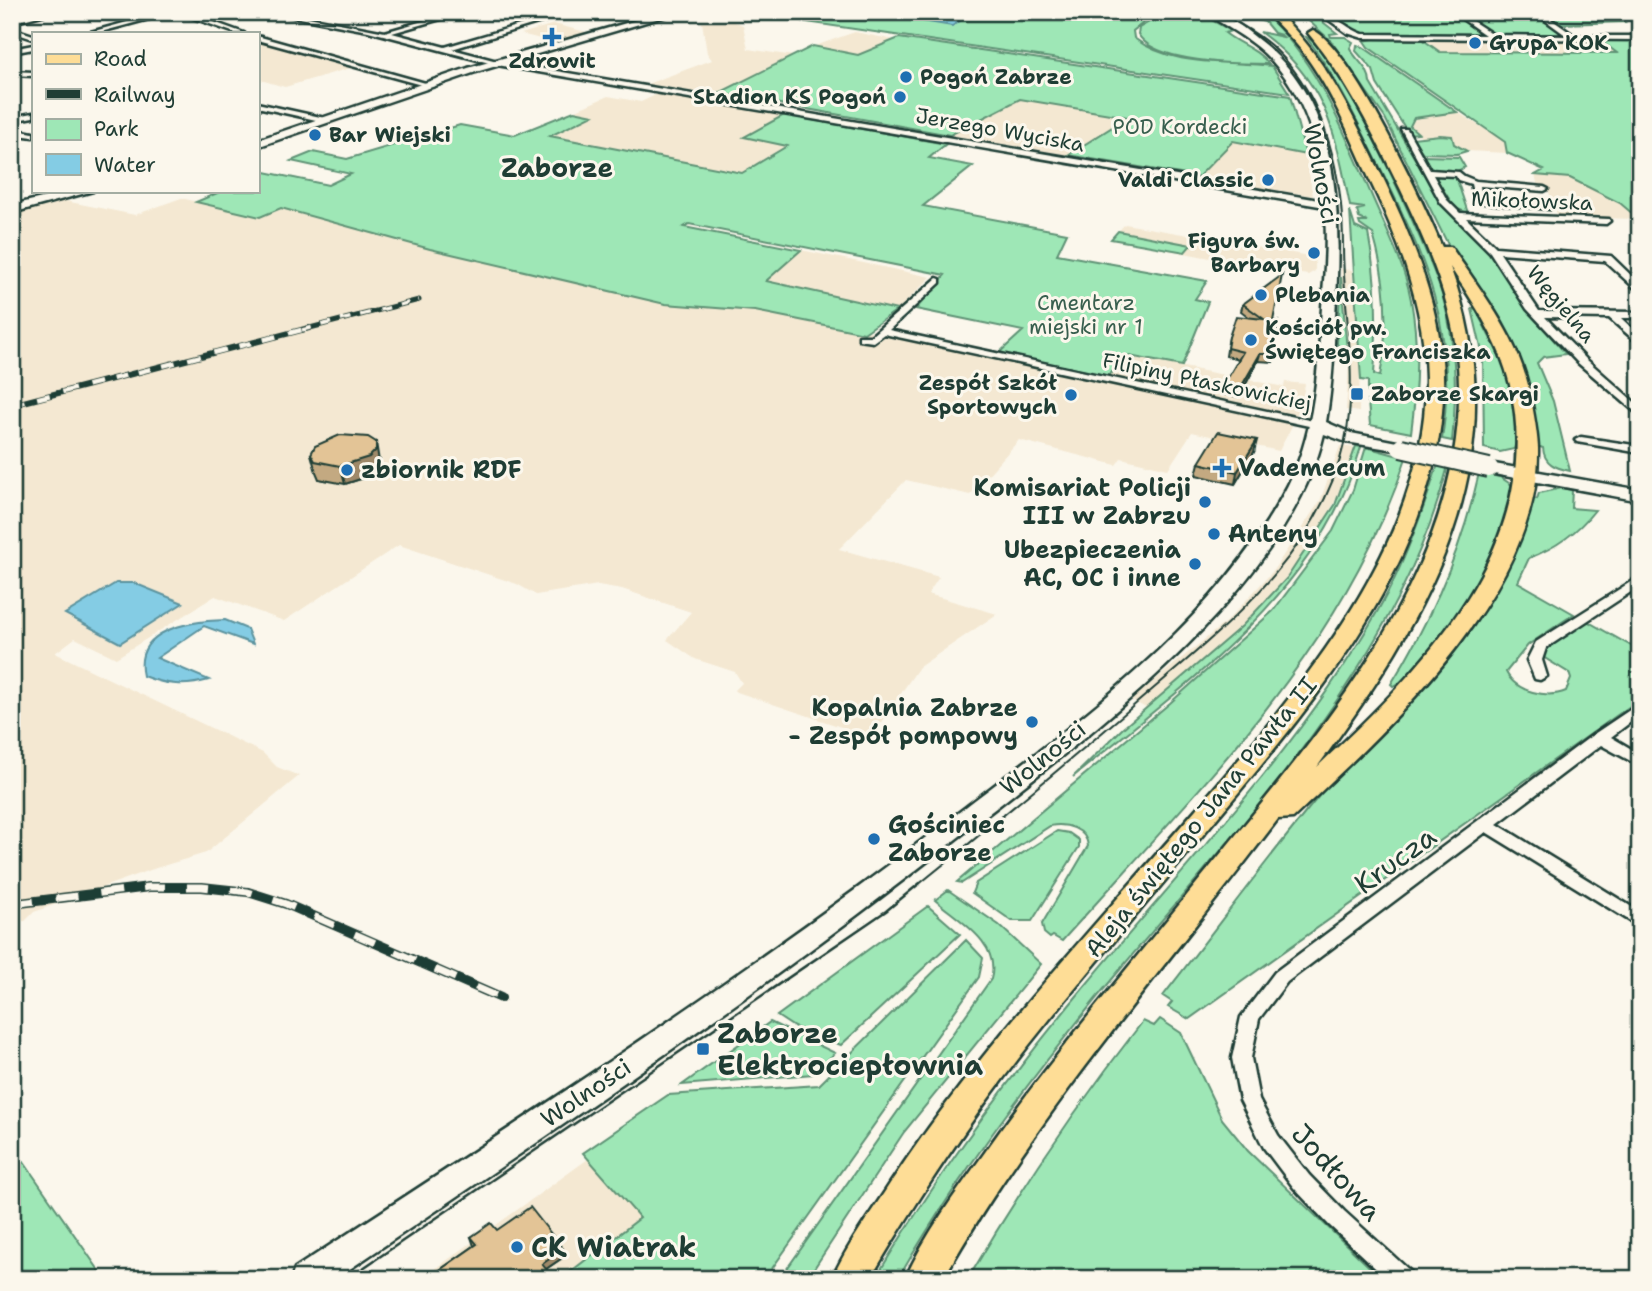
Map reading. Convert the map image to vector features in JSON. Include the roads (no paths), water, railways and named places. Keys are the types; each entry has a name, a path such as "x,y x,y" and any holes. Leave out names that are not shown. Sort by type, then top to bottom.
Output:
{"main road":[{"name":"Aleja świętego Jana Pawła II","path":"850,1279 898,1200 982,1080 1262,749 1317,676 1375,586 1419,480 1433,413 1435,356 1427,309 1413,258 1324,72 1301,40 1271,12"},
{"name":"Aleja świętego Jana Pawła II","path":"923,1279 959,1216 1034,1107 1230,862 1349,706 1402,623 1432,558 1457,484 1468,413 1467,357 1443,267 1419,211 1353,86 1304,24"},
{"path":"1230,862 1340,759 1422,674 1469,615 1512,538 1528,471 1528,428 1519,385 1504,347 1458,268 1419,211"}],"street":[{"path":"12,21 50,12"},
{"path":"94,32 172,12"},
{"path":"179,12 238,32"},
{"name":"Jerzego Wyciska","path":"271,12 386,34 497,63 1331,205"},
{"path":"386,34 462,12"},
{"path":"447,49 571,12"},
{"path":"259,143 497,63 677,12"},
{"name":"Wolności","path":"307,1279 563,1110 744,984 934,845 1074,734 1163,658 1224,595 1270,533 1309,455 1319,417 1332,270 1331,205 1312,117 1297,84 1256,41 1209,12"},
{"path":"1321,12 1357,35 1640,37"},
{"path":"1537,12 1573,37"},
{"path":"12,13 27,18"},
{"path":"1460,15 1493,37"},
{"path":"12,30 32,37"},
{"path":"259,39 427,85"},
{"path":"12,51 32,47"},
{"path":"12,73 32,74"},
{"path":"259,105 325,120"},
{"path":"31,135 21,133 12,122 32,115"},
{"name":"Węgielna","path":"1404,131 1444,201 1493,250 1537,314 1626,403 1640,413"},
{"path":"12,137 31,135"},
{"path":"1427,172 1459,174 1461,178 1475,183 1543,186 1555,218"},
{"path":"1475,183 1478,200 1550,206"},
{"path":"12,209 84,192"},
{"name":"Mikołowska","path":"1458,215 1606,221"},
{"path":"1493,250 1608,258 1640,290"},
{"path":"863,338 873,339 937,281"},
{"path":"1537,314 1640,315"},
{"path":"1612,316 1640,342"},
{"name":"Filipiny Płaskowickiej","path":"882,331 1319,417"},
{"path":"1626,403 1640,401"},
{"path":"1319,417 1401,443 1640,496"},
{"path":"1319,417 1331,433 1362,440 1401,443"},
{"path":"1309,455 1333,442 1362,440"},
{"path":"1581,440 1640,450"},
{"path":"1541,676 1534,665 1534,655 1541,645 1640,580"},
{"name":"Krucza","path":"1248,1090 1244,1039 1250,1017 1262,995 1281,977 1640,708"},
{"path":"1599,737 1640,761"},
{"path":"1487,825 1640,921"},
{"name":"Jodłowa","path":"1248,1090 1262,1128 1286,1166 1322,1205 1403,1279"}],"water":[{"path":"915,12 969,15 952,26 910,19"},
{"path":"116,583 134,583 183,603 120,643 65,614"},
{"path":"225,620 247,629 253,644 204,626 157,658 209,680 176,684 143,676 142,660 146,648 155,638 181,626"}],"tram line":[{"path":"918,885 1078,753 1230,621 1261,590 1289,556 1313,521 1332,482 1345,440 1349,416 1351,367 1340,194 1329,142 1308,93 1277,51 1248,29 1217,12"},
{"path":"347,1279 886,911 920,883"}],"railway":[{"path":"302,330 419,300"},
{"path":"12,405 309,328"},
{"path":"12,904 149,887 202,887 248,892 286,904 501,998"}],"place":[{"name":"Zdrowit","path":"552,37"},
{"name":"Grupa KOK","path":"1475,43"},
{"name":"Pogoń Zabrze","path":"906,77"},
{"name":"Stadion KS Pogoń","path":"900,97"},
{"name":"Bar Wiejski","path":"315,135"},
{"name":"Valdi Classic","path":"1268,180"},
{"name":"Figura św. Barbary","path":"1314,253"},
{"name":"Plebania","path":"1261,295"},
{"name":"Kościół pw. Świętego Franciszka","path":"1251,340"},
{"name":"Zaborze Skargi","path":"1357,394"},
{"name":"Zespół Szkół Sportowych","path":"1071,395"},
{"name":"Vademecum","path":"1222,468"},
{"name":"zbiornik RDF","path":"347,470"},
{"name":"Komisariat Policji III w Zabrzu","path":"1205,502"},
{"name":"Anteny","path":"1214,534"},
{"name":"Ubezpieczenia AC, OC i inne","path":"1195,564"},
{"name":"Kopalnia Zabrze - Zespół pompowy","path":"1032,722"},
{"name":"Gościniec Zaborze","path":"874,839"},
{"name":"Zaborze Elektrociepłownia","path":"703,1049"},
{"name":"CK Wiatrak","path":"517,1247"}],"district":[{"name":"Zaborze","path":"557,168"}],"park label":[{"name":"POD Kordecki","path":"1180,127"},
{"name":"Cmentarz miejski nr 1","path":"1086,315"}]}
